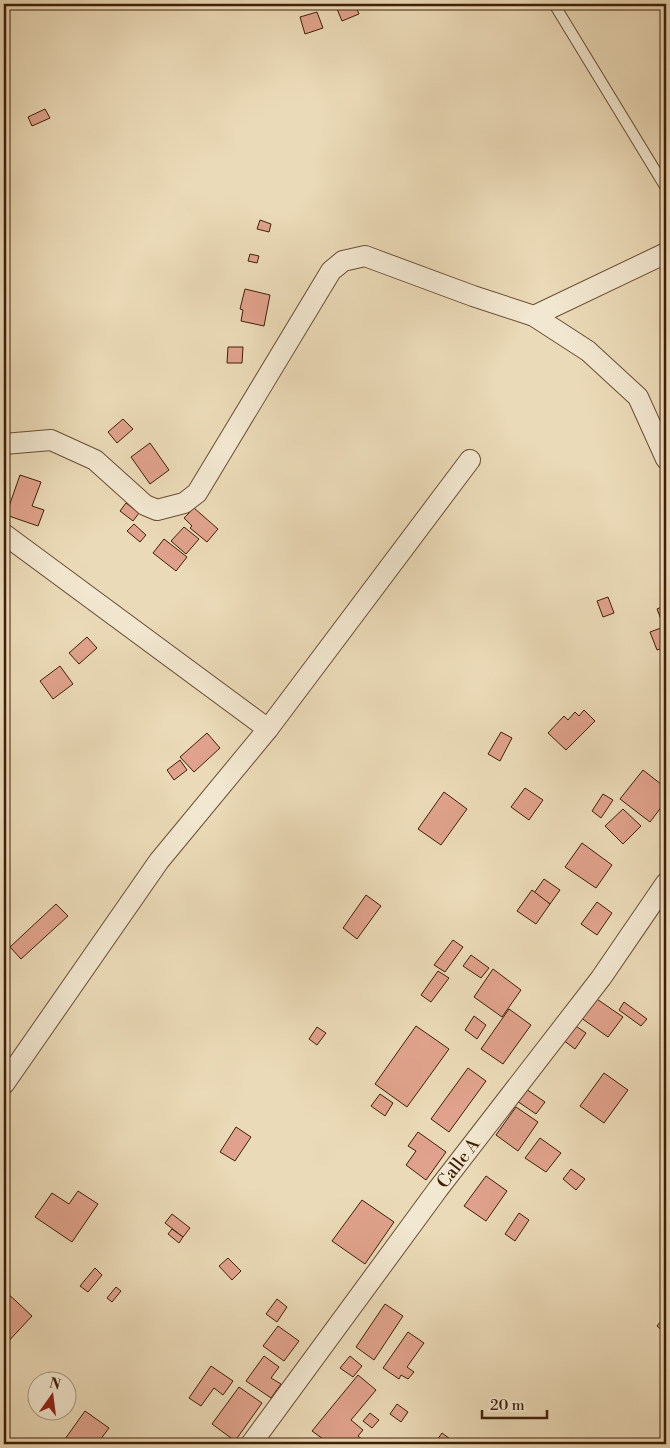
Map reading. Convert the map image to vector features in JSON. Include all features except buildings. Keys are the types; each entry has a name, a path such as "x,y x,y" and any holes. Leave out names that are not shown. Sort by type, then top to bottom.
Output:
{"street":[{"path":"534,316 666,254"},
{"path":"4,444 51,440 95,460 145,505 157,510 184,504 196,493 331,271 343,261 365,256 473,296 534,316 588,351 638,397 666,459"},
{"path":"4,1084 159,861 268,729 470,460"},
{"path":"4,534 268,729"},
{"name":"Calle A","path":"251,1444 438,1189 601,978 666,883"}],"lane":[{"path":"554,4 666,188"}]}
